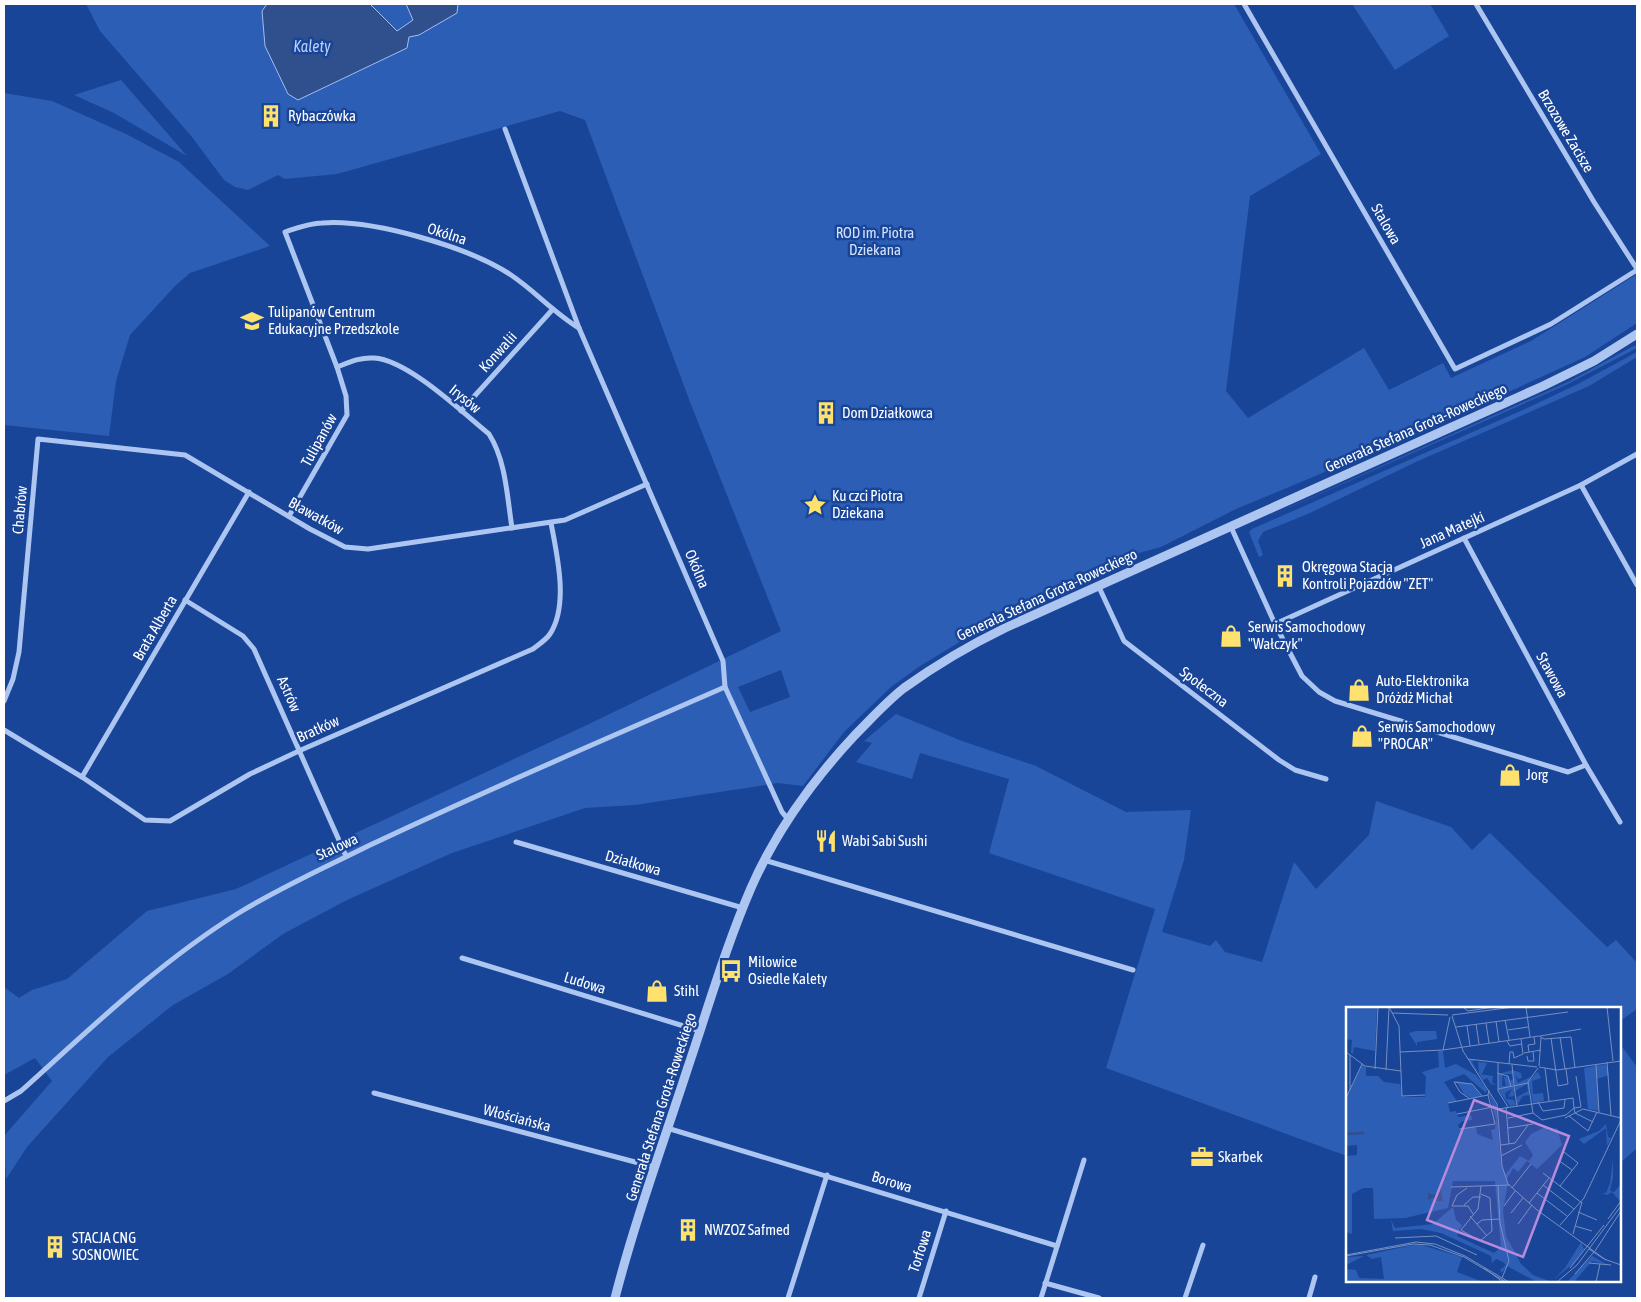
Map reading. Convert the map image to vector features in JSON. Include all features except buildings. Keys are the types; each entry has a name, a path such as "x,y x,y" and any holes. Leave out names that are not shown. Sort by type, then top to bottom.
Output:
{"street":[{"name":"Stalowa","path":"1244,4 1455,369 1547,326 1637,269"},
{"name":"Brzozowe Zacisze","path":"1476,4 1594,202 1637,269"},
{"name":"Okólna","path":"505,130 579,328 723,660 725,687 782,812 788,819"},
{"name":"Okólna","path":"285,232 322,222 361,226 438,242 472,255 510,275 579,328"},
{"name":"Tulipanów","path":"285,232 337,367 346,396 347,415 290,516"},
{"name":"Konwalii","path":"461,411 553,309"},
{"name":"Generała Stefana Grota-Roweckiego","path":"615,1298 625,1258 667,1128 743,908 764,860 788,819 830,762 880,709 904,688 978,641 1097,584 1231,527 1543,386 1594,361 1637,334"},
{"name":"Irysów","path":"337,367 358,359 376,358 404,367 489,434 496,446 503,468 512,528"},
{"name":"Bławatków","path":"38,439 186,455 345,547 368,549 565,520 646,484"},
{"name":"Chabrów","path":"4,701 13,679 19,652 38,439"},
{"name":"Jana Matejki","path":"1275,624 1581,485 1637,454"},
{"path":"1581,485 1637,585"},
{"name":"Brata Alberta","path":"82,777 249,492"},
{"name":"Bratków","path":"4,730 82,777 145,820 170,822 250,774 533,649 550,634 557,618 561,594 551,523"},
{"path":"1231,527 1275,624 1302,676 1319,692 1336,701 1568,772 1586,765"},
{"name":"Stawowa","path":"1464,538 1586,765 1620,822"},
{"name":"Społeczna","path":"1097,584 1124,641 1279,760 1295,770 1326,779"},
{"name":"Astrów","path":"186,600 243,636 254,649 301,750 346,856"},
{"name":"Stalowa","path":"4,1101 20,1092 117,1003 166,964 236,915 303,877 457,804 725,687"},
{"name":"Działkowa","path":"516,842 743,908"},
{"path":"764,860 1133,970"},
{"name":"Ludowa","path":"462,958 700,1031"},
{"name":"Włościańska","path":"374,1093 654,1168"},
{"name":"Borowa","path":"667,1128 1057,1246"},
{"path":"1041,1298 1084,1160"},
{"path":"788,1298 827,1175"},
{"name":"Torfowa","path":"919,1298 946,1211"},
{"path":"1185,1298 1203,1245"},
{"path":"1309,1298 1315,1277"},
{"path":"1045,1283 1099,1298"}],"green space":[{"name":"ROD im. Piotra Dziekana","path":"86,4 1234,4 1321,154 1250,196 1226,391 1248,418 1364,348 1389,390 1443,363 1451,378 1531,341 1637,274 1637,323 1585,357 1434,426 1234,510 1161,547 1128,556 1014,609 920,666 891,687 844,732 803,786 778,783 635,805 585,808 452,853 347,900 283,934 228,974 173,1005 108,1057 27,1147 6,1179 4,1136 52,1081 35,1058 4,1075 4,987 19,998 32,990 67,979 147,911 236,889 589,724 781,631 690,402 585,120 560,111 337,174 285,179 278,175 248,190 235,187 224,180 192,137 100,31","holes":["781,670 790,697 750,712 738,687"]},
{"path":"1352,4 1430,4 1449,36 1395,70"},
{"path":"121,80 187,156 114,113 74,95"},
{"path":"4,93 52,101 126,134 179,162 270,246 190,273 175,286 130,335 116,381 109,436 4,425"},
{"path":"1633,346 1637,346 1637,348 1566,385 1248,526 1570,381"},
{"path":"1637,352 1637,357 1589,386 1418,461 1310,513 1263,532 1258,541 1263,555 1259,557 1249,532 1252,529 1525,409 1578,384"},
{"path":"896,714 962,741 1036,766 1126,812 1191,810 1184,860 1162,932 1210,946 1216,940 1225,952 1262,962 1294,862 1316,889 1369,835 1376,801 1451,827 1472,850 1490,833 1607,947 1616,940 1637,963 1637,1009 1621,1020 1621,1007 1346,1007 1346,1156 1106,1068 1155,909 989,853 1009,779 920,753 912,779 856,762 872,743 864,741"},
{"path":"1621,1045 1637,1067 1637,1148 1621,1162"}],"water":[{"name":"Kalety","path":"267,4 370,4 397,31 413,20 406,4 458,4 457,13 419,35 409,37 407,48 298,100 288,94 265,46 262,11"}],"place":[{"name":"Rybaczówka","path":"271,116"},
{"name":"Tulipanów Centrum Edukacyjne Przedszkole","path":"252,321"},
{"name":"Dom Działkowca","path":"826,413"},
{"name":"Ku czci Piotra Dziekana","path":"815,505"},
{"name":"Okręgowa Stacja Kontroli Pojazdów \"ZET\"","path":"1285,576"},
{"name":"Serwis Samochodowy \"Wałczyk\"","path":"1231,636"},
{"name":"Auto-Elektronika Dróżdż Michał","path":"1359,690"},
{"name":"Serwis Samochodowy \"PROCAR\"","path":"1362,736"},
{"name":"Jorg","path":"1510,775"},
{"name":"Wabi Sabi Sushi","path":"826,841"},
{"name":"Milowice Osiedle Kalety","path":"731,971"},
{"name":"Stihl","path":"657,991"},
{"name":"Skarbek","path":"1202,1157"},
{"name":"NWZOZ Safmed","path":"688,1230"},
{"name":"STACJA CNG SOSNOWIEC","path":"55,1247"}]}
